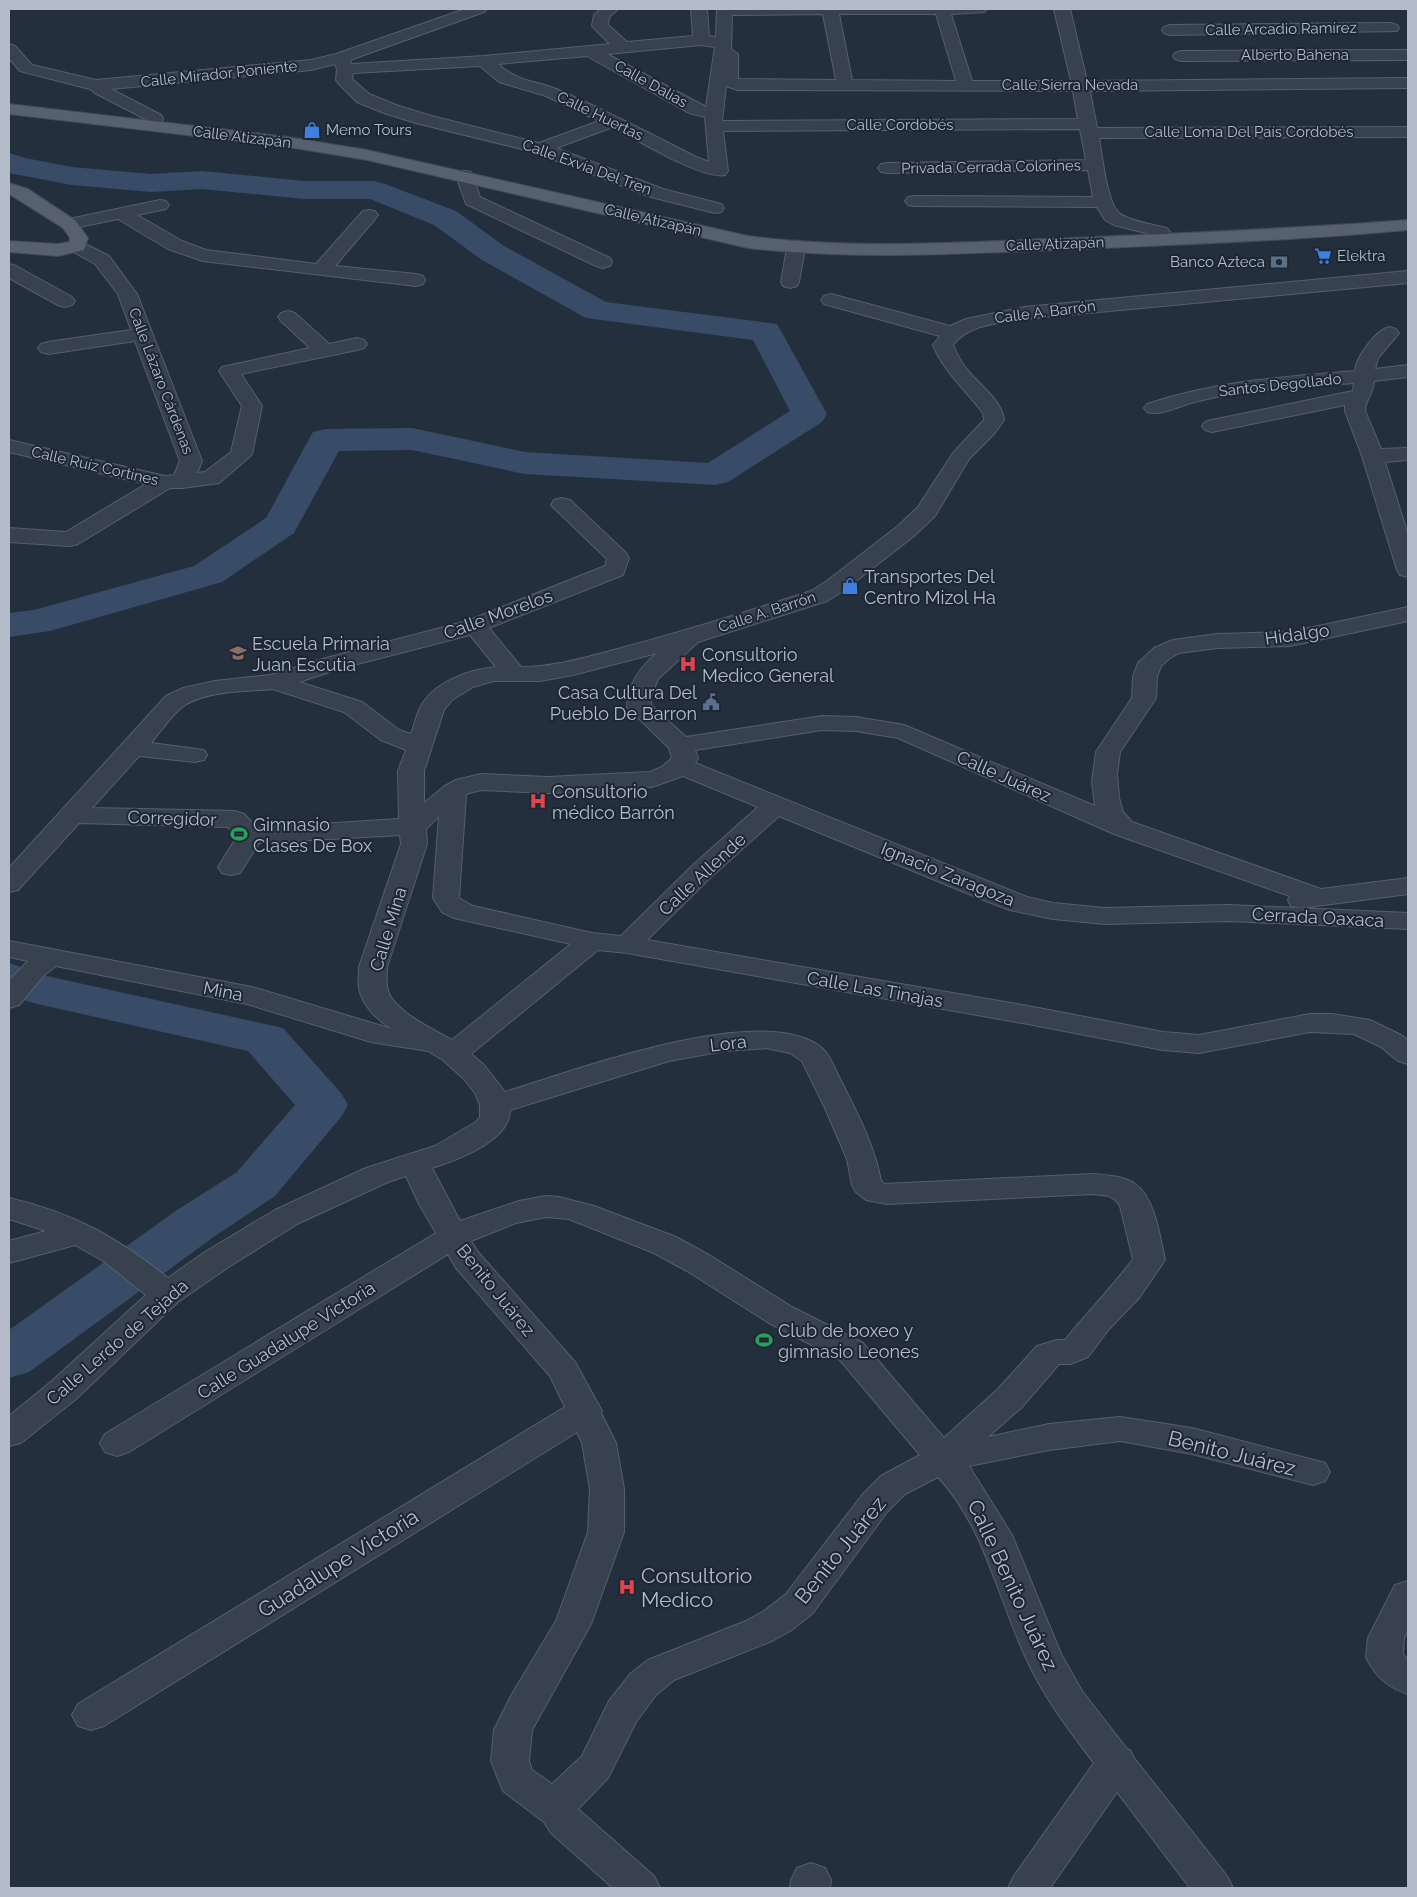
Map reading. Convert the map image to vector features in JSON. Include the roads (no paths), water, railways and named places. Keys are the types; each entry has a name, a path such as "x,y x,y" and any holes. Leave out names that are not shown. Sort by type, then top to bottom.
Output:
{"main road":[{"path":"9,100 153,123"},
{"path":"9,109 153,123"},
{"name":"Calle Atizapán","path":"153,123 367,155 748,242 796,248 890,251 1162,236"},
{"name":"Calle Atizapán","path":"153,123 299,136 378,149 480,170 757,234 796,240 884,242 1162,236"},
{"path":"9,188 22,193 69,224 79,238 77,246 58,250 9,247"},
{"path":"1162,236 1408,218"},
{"path":"1162,236 1262,236 1408,226"}],"street":[{"path":"421,29 450,9"},
{"path":"343,63 421,29 479,9"},
{"path":"610,9 602,15 600,26 624,48"},
{"path":"699,9 700,40"},
{"path":"714,120 723,47 725,9 978,9"},
{"path":"942,9 965,84"},
{"path":"1062,9 1080,84 1103,202 1112,216 1120,221 1162,236"},
{"path":"830,10 845,86"},
{"name":"Calle Arcadio Ramírez","path":"1181,56 1167,23 1388,21 1408,55"},
{"path":"343,63 484,61 700,40 723,47"},
{"name":"Calle Sierra Nevada","path":"723,47 730,54 730,82 732,84 845,86 965,84 1195,86 1408,83"},
{"path":"9,49 26,68 96,85 153,123"},
{"name":"Calle Dalias","path":"590,51 714,120"},
{"name":"Alberto Bahena","path":"1181,56 1408,55"},
{"path":"1181,56 1195,86"},
{"name":"Calle Huertas","path":"484,61 505,79 552,93 614,121 690,161 718,171 714,120"},
{"name":"Calle Mirador Poniente","path":"96,85 343,63"},
{"name":"Calle Exvía Del Tren","path":"343,63 344,80 363,98 422,119 540,148 657,192 714,208"},
{"path":"18,78 53,76"},
{"name":"Calle Cordobés","path":"714,120 1088,128"},
{"path":"540,148 614,121"},
{"name":"Calle Loma Del País Cordobés","path":"1088,128 1408,132"},
{"name":"Privada Cerrada Colorines","path":"887,168 1096,165"},
{"path":"465,176 472,200 602,262"},
{"path":"914,201 1103,202"},
{"path":"69,224 160,205"},
{"path":"121,213 175,245 204,255 416,280"},
{"path":"321,270 369,216"},
{"name":"Calle Lázaro Cárdenas","path":"77,246 102,260 127,294 191,461 173,482"},
{"path":"790,282 796,248"},
{"path":"9,270 65,301"},
{"name":"Calle A. Barrón","path":"419,746 432,708 443,695 464,682 493,674 540,674 573,668 693,636 820,596 836,586 898,537 927,510 964,452 988,430 994,420 994,413 949,360 943,345 952,333 967,325 988,319 1064,308 1406,278"},
{"path":"831,300 952,333"},
{"path":"288,317 325,351"},
{"path":"1389,333 1369,357 1355,411 1373,456 1408,570"},
{"path":"48,348 142,334"},
{"name":"Calle Lázaro Cárdenas","path":"173,482 211,478 241,454 252,406 229,371 357,344"},
{"name":"Santos Degollado","path":"1154,408 1177,399 1219,390 1270,384 1362,387 1408,371"},
{"path":"1212,426 1362,387"},
{"name":"Calle Ruíz Cortines","path":"9,446 173,482"},
{"path":"1373,456 1408,454"},
{"path":"9,535 70,539 173,482"},
{"name":"Calle Morelos","path":"274,682 475,626 615,570 618,558 606,544 562,505"},
{"name":"Hidalgo","path":"1123,828 1110,814 1107,801 1104,775 1108,752 1144,698 1145,677 1150,663 1162,653 1185,645 1216,641 1290,639 1408,614"},
{"path":"475,626 515,675"},
{"path":"231,867 250,836 414,826 436,805 454,791 466,785 481,782 548,784 652,779 667,774 681,755 639,707 638,697 644,682 660,662 693,636"},
{"path":"9,884 175,702 192,693 216,688 274,682 353,707 390,735 419,746 411,771 411,813 414,826"},
{"name":"Calle Juárez","path":"681,755 822,722 856,724 904,732 1123,828 1317,896"},
{"path":"133,748 195,755"},
{"name":"Ignacio Zaragoza","path":"681,755 777,804 1020,904 1053,911 1105,916 1229,913"},
{"name":"Calle Las Tinajas","path":"454,791 446,898 452,906 464,912 592,941 627,945 1028,1015 1162,1041 1199,1044 1310,1024 1332,1023 1360,1026 1391,1041 1408,1055"},
{"name":"Calle Allende","path":"627,945 702,871 777,804"},
{"name":"Corregidor","path":"73,814 235,820 250,836"},
{"name":"Calle Mina","path":"414,826 414,844 373,967 373,988 380,1004 396,1019 443,1049 474,1072 489,1090 495,1105"},
{"path":"1229,913 1317,896 1408,886"},
{"name":"Cerrada Oaxaca","path":"1229,913 1408,921"},
{"path":"443,1049 592,941"},
{"name":"Mina","path":"9,949 42,964 252,996 381,1036 443,1049"},
{"path":"12,995 42,964"},
{"path":"1360,1026 1408,1028"},
{"name":"Lora","path":"495,1105 665,1053 724,1042 766,1039 799,1046 814,1056 840,1108 862,1159 867,1185 876,1193 1093,1184 1112,1186 1127,1193 1136,1206 1149,1260 1128,1290 1098,1321 1076,1349 1070,1352 1049,1354 1010,1398 942,1460"},
{"path":"416,1163 446,1153 487,1129 494,1118 495,1105"},
{"name":"Benito Juárez","path":"416,1163 434,1204 467,1260 563,1370 585,1411"},
{"name":"Calle Lerdo de Tejada","path":"9,1434 64,1390 167,1294 216,1260 286,1217 377,1175 416,1163"},
{"name":"Calle Benito Juárez","path":"454,1236 515,1213 558,1207 573,1210 675,1250 771,1310 834,1339 852,1351 942,1460 961,1478 994,1535 1044,1658 1069,1702 1117,1761 1213,1888"},
{"path":"9,1208 43,1218 79,1233 109,1250 167,1294"},
{"path":"9,1252 79,1233"},
{"name":"Calle Guadalupe Victoria","path":"117,1443 454,1236"},
{"path":"585,1411 599,1443 604,1471 607,1489 606,1532 573,1624 524,1705 513,1730 510,1761 517,1780 558,1810 565,1821 640,1888"},
{"name":"Guadalupe Victoria","path":"91,1714 585,1411"},
{"name":"Benito Juárez","path":"558,1810 568,1792 595,1766 625,1708 635,1692 648,1678 662,1670 759,1631 777,1621 799,1604 875,1503 893,1485 942,1460 1049,1437 1120,1429 1192,1441 1313,1472"},
{"path":"1408,1595 1386,1638 1384,1657 1395,1671 1408,1679"},
{"path":"1028,1888 1117,1761"}],"waterway":[{"path":"9,162 17,166 72,176 151,183 202,180 304,190 374,190 445,218 493,253 598,311 765,331 809,414 715,474 525,463 412,439 326,440 281,525 208,574 36,622 9,625"},
{"path":"9,978 33,988 265,1039 323,1105 256,1184 196,1223 9,1358"}],"place":[{"name":"Memo Tours","path":"312,130"},
{"name":"Elektra","path":"1323,256"},
{"name":"Banco Azteca","path":"1279,262"},
{"name":"Transportes Del Centro Mizol Ha","path":"850,586"},
{"name":"Escuela Primaria Juan Escutia","path":"238,653"},
{"name":"Consultorio Medico General","path":"688,664"},
{"name":"Casa Cultura Del Pueblo De Barron","path":"711,702"},
{"name":"Consultorio médico Barrón","path":"538,801"},
{"name":"Gimnasio Clases De Box","path":"239,834"},
{"name":"Club de boxeo y gimnasio Leones","path":"764,1340"},
{"name":"Consultorio Medico","path":"627,1587"}]}
